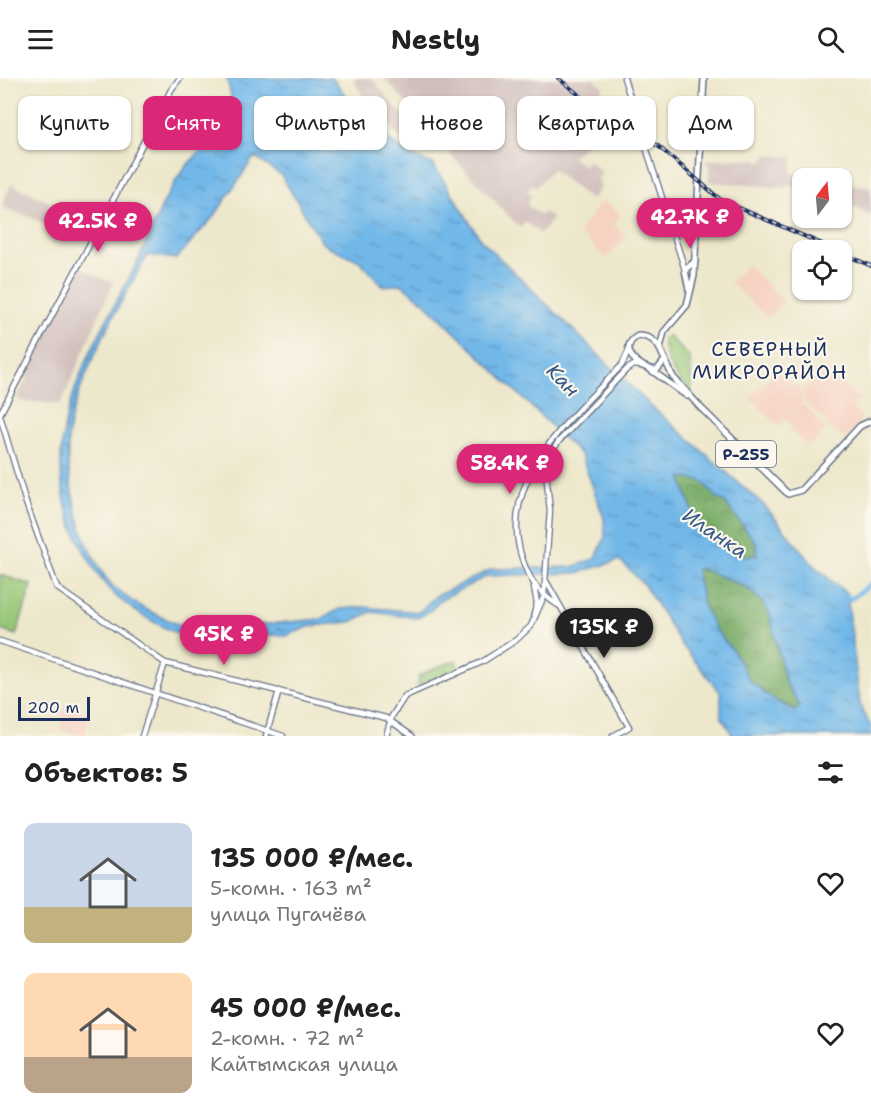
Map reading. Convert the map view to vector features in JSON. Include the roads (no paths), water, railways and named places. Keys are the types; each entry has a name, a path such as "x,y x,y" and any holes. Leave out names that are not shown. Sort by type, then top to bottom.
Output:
{"main road":[{"path":"660,348 664,332 690,298 695,261 704,78"},
{"path":"690,298 685,270 695,261"},
{"path":"629,350 634,338 664,332"},
{"path":"647,337 656,342 660,348"},
{"name":"Р-255","path":"660,348 673,377 786,493 794,494 801,490 860,426 871,421"},
{"name":"Р-255","path":"629,350 632,359 662,376 701,408"},
{"path":"644,367 657,370 664,360"}],"street":[{"path":"180,78 171,90 0,415 26,503 57,588 165,663 390,721 412,736"},
{"path":"624,78 685,270"},
{"path":"527,630 537,603 534,586 524,565 517,528 520,502 527,478 554,437 622,365 629,350"},
{"path":"386,736 390,721 400,701 412,691 455,676 482,662 527,630 538,614 544,596 550,511 546,472 549,456 559,441 627,369 634,365 644,367"},
{"path":"545,578 558,605 629,727 613,736"},
{"path":"534,586 558,605"},
{"path":"0,640 267,733 283,736"},
{"path":"142,736 165,663"},
{"path":"267,733 279,691"}],"water":[{"name":"Кан","path":"227,78 332,78 347,96 254,96 254,150 387,150 387,138 399,147 399,150 433,164 481,240 650,405 765,506 814,566 847,594 860,705 871,727 871,736 733,736 721,716 721,693 682,645 645,586 620,560 578,573 487,576 440,600 431,610 418,618 371,612 351,622 311,626 286,636 246,633 229,646 215,645 170,631 112,593 82,547 67,510 61,474 62,439 70,404 82,371 133,271 161,208 181,173 203,150 242,150 242,96 231,96","holes":["254,157 281,175 323,244 360,261 383,286 401,284 424,302 581,455 604,518 605,537 596,558 573,567 492,569 436,596 419,612 363,607 340,609 321,619 236,627 224,639 213,639 148,610 124,595 108,580 98,566 81,527 69,469 70,424 88,371 106,331 148,255 176,259 215,215","681,477 702,481 716,497 725,502 757,544 757,555 742,556 734,553 712,538 697,520","700,568 744,586 759,598 769,612 786,683 800,706 795,711 772,699 750,681 733,651 715,629 703,605 696,570"]}],"waterway":[{"name":"Иланка","path":"844,595 851,599 871,584"}],"railway":[{"path":"558,78 593,106 658,146 721,200 813,240"},
{"path":"852,257 871,266"}],"district":[{"name":"СЕВЕРНЫЙ МИКРОРАЙОН","path":"770,360"}]}
